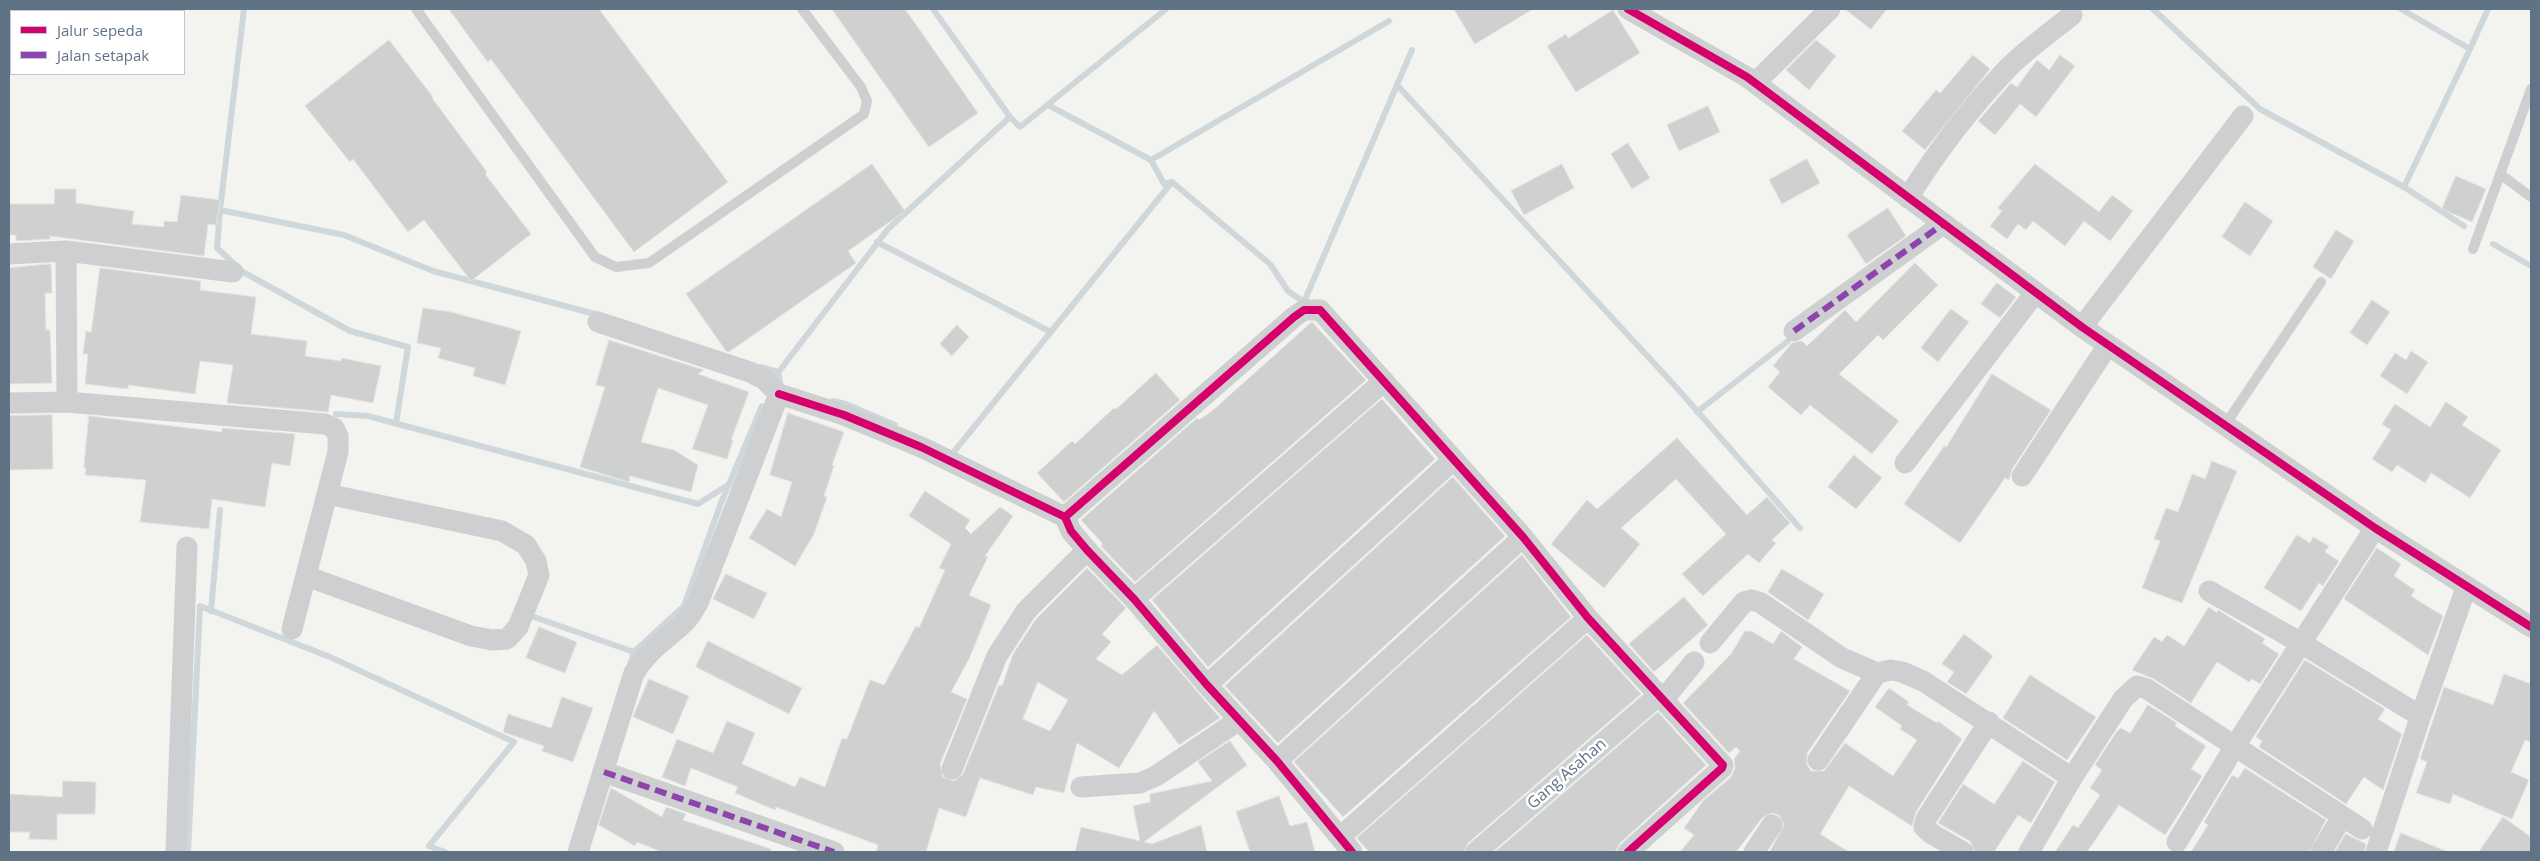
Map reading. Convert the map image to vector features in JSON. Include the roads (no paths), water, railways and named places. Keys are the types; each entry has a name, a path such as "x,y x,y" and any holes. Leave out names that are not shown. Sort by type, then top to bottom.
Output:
{"street":[{"path":"1628,9 1755,83 2082,327 2375,528 2466,588 2531,627"},
{"path":"1755,83 1830,9"},
{"path":"1908,198 1940,148 2009,67 2072,15"},
{"path":"2082,327 2243,116"},
{"path":"1794,332 1943,224"},
{"path":"9,254 66,251 233,272"},
{"path":"66,251 66,402"},
{"path":"1905,463 2035,293"},
{"path":"1065,517 1304,310 1320,310 1452,461 1523,538 1588,618 1720,760 1722,768 1628,852"},
{"path":"598,322 750,372 764,379 779,394 844,415 912,444 1065,517 1071,531 1087,550 1134,599 1207,685 1276,761 1346,845 1588,618"},
{"path":"2022,476 2108,345"},
{"path":"1134,599 1384,381"},
{"path":"578,852 634,673 642,660 685,622 698,603 779,394"},
{"path":"9,404 66,402 325,424 334,428 338,436 338,452 292,629"},
{"path":"1207,685 1452,461"},
{"path":"306,576 472,636 492,640 507,639 518,627 539,574 536,561 526,545 502,531 327,494"},
{"path":"2177,842 2235,746 2375,528"},
{"path":"1276,761 1523,538"},
{"path":"176,852 187,546"},
{"path":"952,769 997,656 1026,611 1087,550"},
{"path":"2376,852 2421,715 2466,588"},
{"path":"2209,591 2301,643 2412,711"},
{"path":"1710,643 1741,605 1752,600 1776,613 1842,658 1878,673 1890,670 1902,672 1924,681 2072,778"},
{"name":"Gang Asahan","path":"1476,852 1661,698 1694,662"},
{"path":"1818,760 1878,673"},
{"path":"2029,852 2072,778 2123,699 2137,686 2148,689 2362,829"},
{"path":"1080,787 1140,783 1156,776 1239,720"},
{"path":"1962,852 1924,827 1926,819 1989,722"},
{"path":"604,772 834,852"},
{"path":"2321,852 2342,817"},
{"path":"1754,852 1772,824"}],"lane":[{"path":"416,9 595,257 616,267 649,263 864,114 867,101 861,87 802,9"},
{"path":"2474,249 2531,89"},
{"path":"2500,174 2531,197"},
{"path":"2225,425 2321,282"}],"waterway":[{"path":"244,9 220,210 344,235 433,271 599,315"},
{"path":"933,9 1010,117"},
{"path":"777,374 888,229 1010,117 1020,127 1166,9"},
{"path":"2153,9 2260,109 2404,187"},
{"path":"2401,9 2470,49 2404,187 2464,226"},
{"path":"2470,49 2488,9"},
{"path":"1151,160 1389,21"},
{"path":"1304,302 1412,50"},
{"path":"1397,85 1676,387 1800,528"},
{"path":"1048,105 1151,160 1164,184 1172,182 1270,264 1288,291 1307,304"},
{"path":"953,453 1172,182"},
{"path":"220,210 217,248 243,272 350,331 408,347 396,423"},
{"path":"877,242 1051,332"},
{"path":"2493,244 2531,266"},
{"path":"1697,412 1788,341"},
{"path":"761,367 778,372 781,387"},
{"path":"833,401 846,404 895,425"},
{"path":"630,665 634,652 684,606 721,503 762,406"},
{"path":"336,414 368,416 698,504 728,485"},
{"path":"211,611 220,510"},
{"path":"188,852 200,606 330,657 514,742 429,846 445,852"},
{"path":"534,617 634,652"}]}
